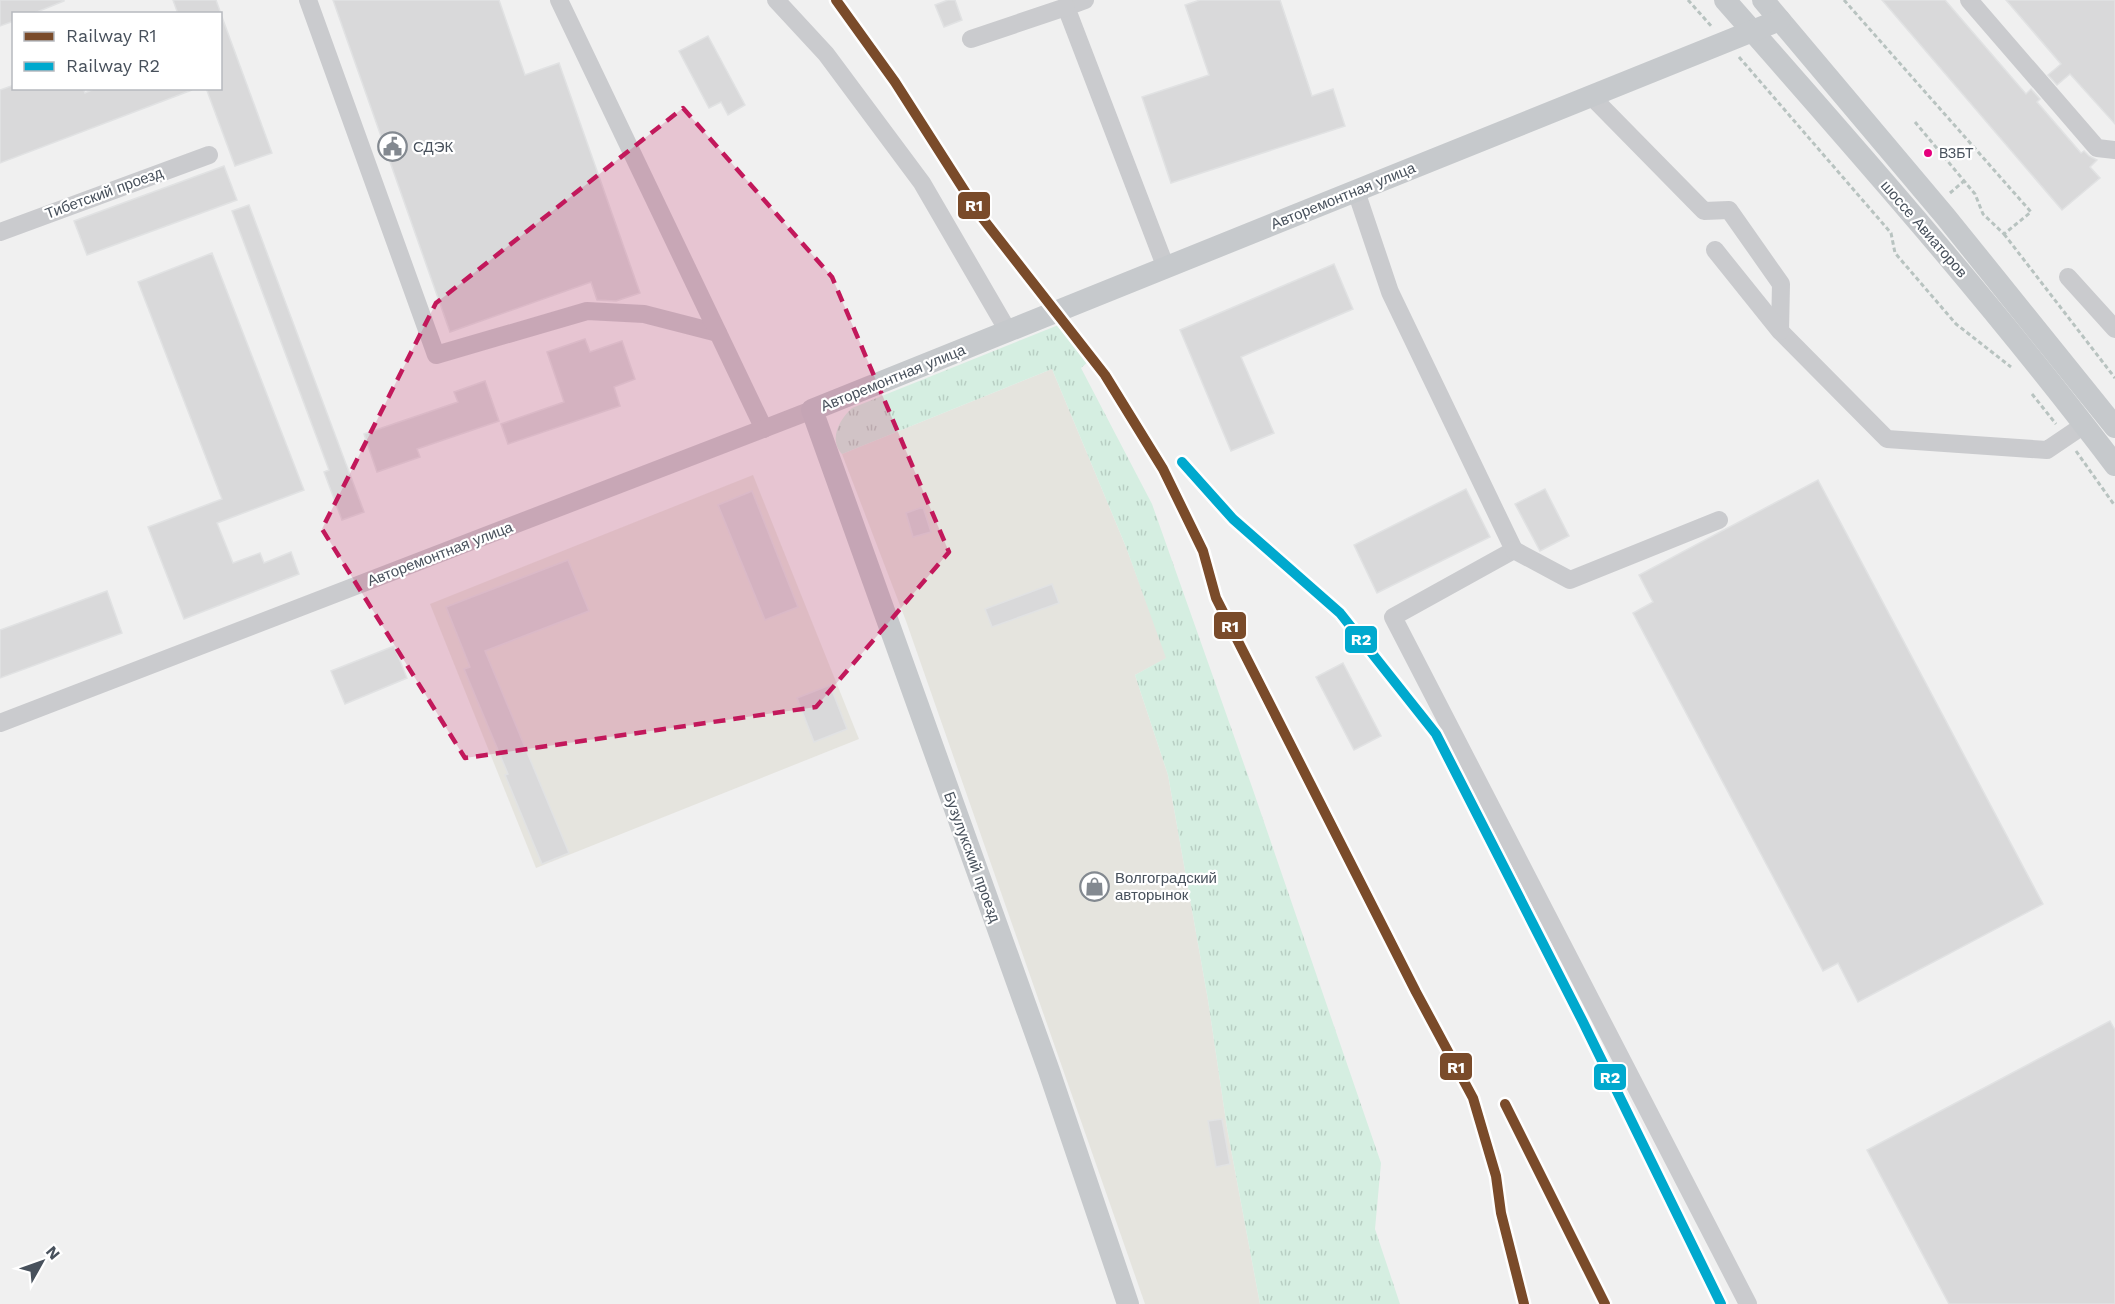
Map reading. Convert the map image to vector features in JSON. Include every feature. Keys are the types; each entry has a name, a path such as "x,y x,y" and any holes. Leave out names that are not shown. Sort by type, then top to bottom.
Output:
{"main road":[{"name":"шоссе Авиаторов","path":"1725,0 1976,290 2114,463"},
{"name":"шоссе Авиаторов","path":"1763,0 1945,216 2115,427"},
{"name":"Авторемонтная улица","path":"812,410 1780,20"},
{"name":"Бузулукский проезд","path":"812,410 1049,1071 1128,1304"}],"street":[{"path":"308,0 436,355 587,311 644,314 718,333"},
{"path":"559,0 764,429"},
{"path":"776,0 826,54 922,183 1008,331"},
{"path":"971,39 1085,0"},
{"path":"1969,0 2097,148 2115,150"},
{"path":"1066,7 1166,268"},
{"path":"1591,96 1704,211 1729,210 1782,284 1780,331"},
{"name":"Тибетский проезд","path":"0,232 209,155"},
{"path":"1356,191 1389,292 1514,550 1570,580 1719,520"},
{"path":"1715,250 1780,331 1887,439 2047,450 2085,425"},
{"path":"2068,277 2115,329"},
{"name":"Авторемонтная улица","path":"0,723 812,410"},
{"path":"1514,550 1393,616 1748,1304"}],"path":[{"path":"1688,0 1891,233 1895,253 1956,324 2012,368"},
{"path":"1844,0 2031,212 2004,234"},
{"path":"1915,122 1976,194 1983,214 2004,234 2115,378"},
{"path":"2032,394 2115,506"}],"highlighted area":[{"path":"683,108 832,277 949,552 816,707 465,758 322,529 436,303"}],"shaded area":[{"name":"Волгоградский авторынок","path":"1052,369 1126,547 1167,658 1135,675 1168,775 1208,1000 1227,1128 1260,1304 1145,1304 906,621 842,454"},
{"path":"753,475 859,739 536,868 430,604"}],"green space":[{"path":"1061,324 1089,361 1081,368 1152,504 1252,787 1381,1163 1375,1229 1400,1304 1260,1304 1227,1128 1208,1000 1168,775 1135,675 1166,658 1126,547 1052,369 842,454 838,448 837,430 843,418 852,408"}],"building":[{"path":"0,0 64,0 37,12 12,12 12,22 0,26"},
{"path":"173,0 216,0 220,12 177,12"},
{"path":"333,0 499,0 525,75 559,63 640,293 616,301 597,300 591,282 450,332"},
{"path":"955,0 962,20 944,27 935,5"},
{"path":"1200,0 1280,0 1312,96 1333,89 1345,126 1171,183 1142,97 1209,75 1185,5"},
{"path":"1882,0 1945,0 2026,94 2031,89 2040,99 2037,102 2081,153 2084,151 2097,160 2090,167 2100,178 2062,210"},
{"path":"2006,0 2115,0 2115,124 2070,74 2057,85 2048,75 2061,64"},
{"path":"222,17 272,153 235,166 207,90 222,90"},
{"path":"708,36 745,105 728,115 721,102 709,108 679,51"},
{"path":"12,86 12,90 84,90 85,93 92,90 192,90 0,163 0,90"},
{"path":"224,166 237,200 87,255 74,221"},
{"path":"249,205 364,512 342,520 324,472 329,470 232,211"},
{"path":"212,253 304,490 217,523 233,563 260,553 264,563 291,552 299,574 184,619 148,527 222,499 138,282"},
{"path":"1334,264 1353,309 1241,357 1274,433 1231,451 1180,330"},
{"path":"585,339 590,352 622,341 635,379 614,387 620,406 508,444 501,424 564,402 547,352"},
{"path":"485,381 499,421 417,449 420,457 377,472 364,434 458,402 454,392"},
{"path":"1818,480 2043,904 1858,1002 1838,963 1823,971 1633,613 1653,602 1639,575"},
{"path":"1466,489 1490,537 1377,593 1354,545"},
{"path":"1545,489 1569,536 1540,551 1515,504"},
{"path":"752,491 798,607 765,620 718,505"},
{"path":"923,507 931,532 913,537 906,513"},
{"path":"568,560 589,611 485,651 569,853 542,864 505,775 508,774 464,669 470,667 446,607"},
{"path":"1052,584 1059,603 992,627 985,609"},
{"path":"107,591 122,633 0,678 0,630"},
{"path":"394,646 407,678 345,704 331,671"},
{"path":"1343,663 1381,736 1354,750 1316,677"},
{"path":"830,685 847,729 814,742 797,698"},
{"path":"2110,1021 2115,1030 2115,1304 1949,1304 1867,1150"},
{"path":"1222,1119 1230,1164 1216,1167 1208,1121"}],"rail line":[{"name":"R1","path":"836,0 895,82 980,215 1105,375 1163,469 1203,551 1216,598 1416,992 1473,1098 1496,1176 1501,1213 1524,1304"},
{"name":"R2","path":"1182,462 1233,519 1340,613 1436,734 1583,1022 1721,1304"},
{"name":"R1","path":"1505,1104 1605,1304"}],"place":[{"name":"СДЭК","path":"392,147"},
{"name":"ВЗБТ","path":"1928,153"},
{"name":"Волгоградский авторынок","path":"1094,887"}]}
